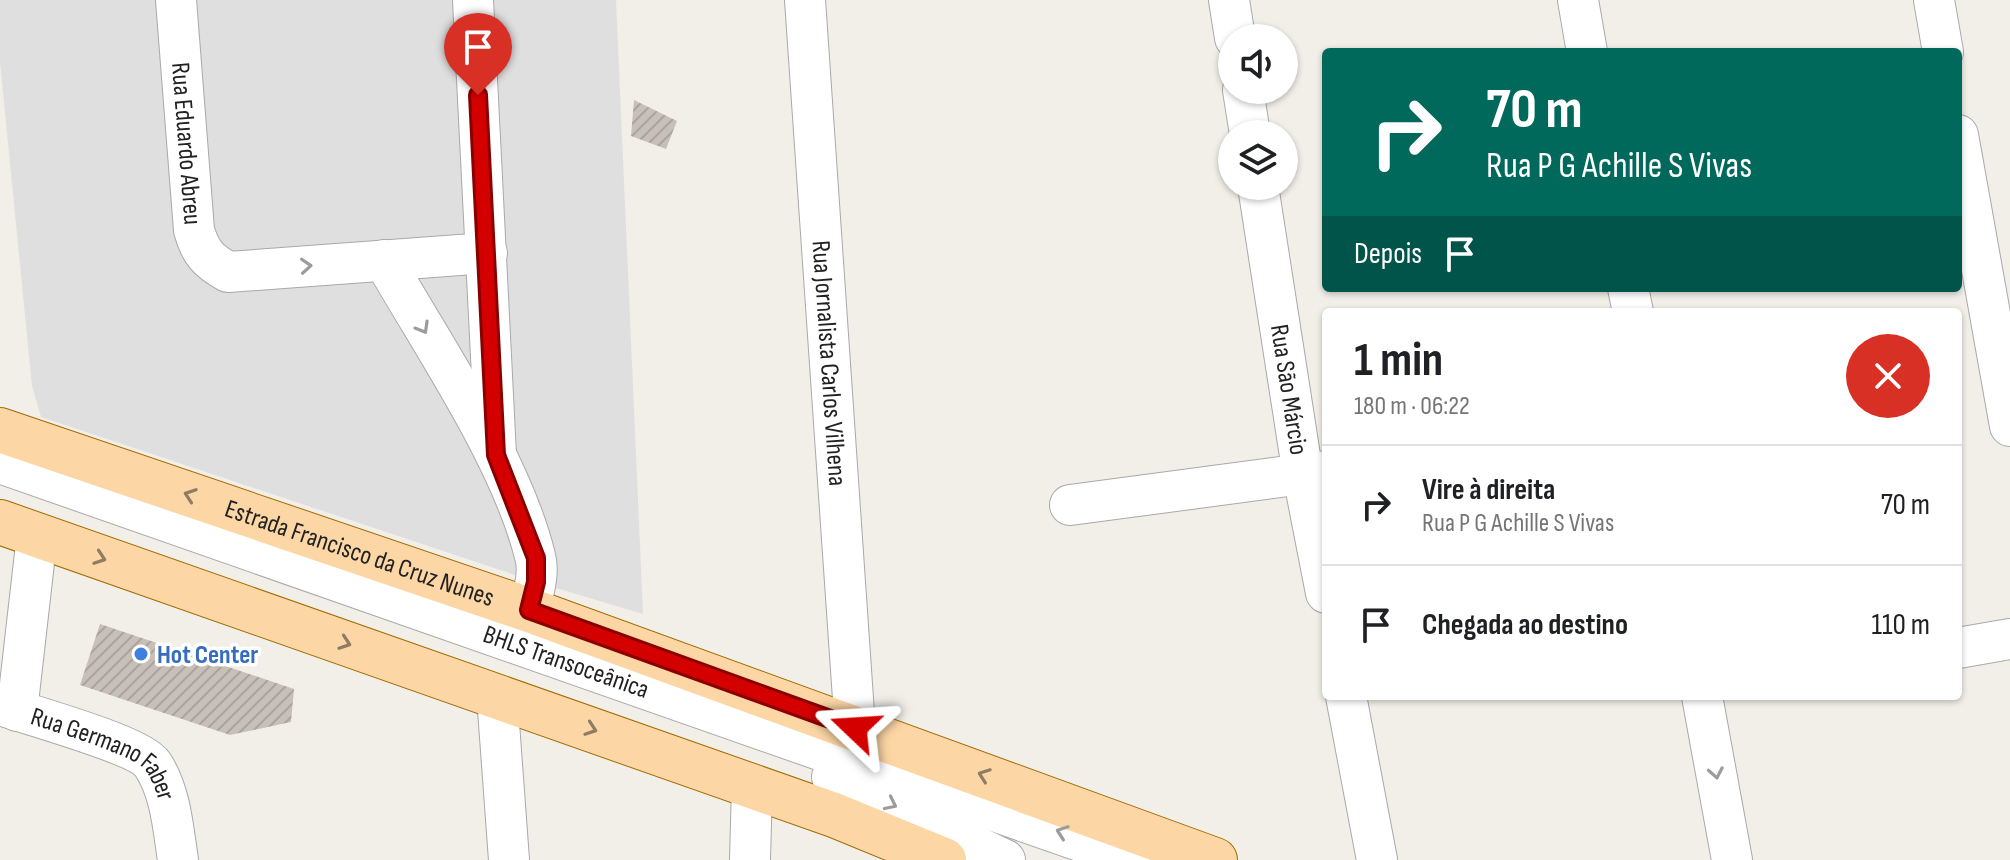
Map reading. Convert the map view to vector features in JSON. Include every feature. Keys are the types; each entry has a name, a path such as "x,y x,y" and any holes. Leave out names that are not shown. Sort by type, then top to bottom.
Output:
{"main road":[{"name":"Estrada Francisco da Cruz Nunes","path":"0,430 529,610 1215,860"},
{"path":"18,529 752,786 944,860"}],"street":[{"name":"Rua Eduardo Abreu","path":"176,0 194,230 200,250 228,272 384,260"},
{"path":"473,0 496,455"},
{"name":"Rua Jornalista Carlos Vilhena","path":"805,0 855,728"},
{"path":"1229,0 1233,24"},
{"path":"1578,0 1586,48"},
{"path":"1934,0 1942,48"},
{"path":"1962,157 2010,426"},
{"name":"Rua São Márcio","path":"1261,200 1315,473 1322,549"},
{"path":"487,253 384,260 496,455 536,558 536,582 529,610"},
{"name":"BHLS Transoceânica","path":"0,463 1134,860"},
{"path":"1070,505 1315,473"},
{"name":"BHLS Transoceânica","path":"0,489 846,782 1005,860"},
{"path":"8,708 18,529"},
{"path":"1962,647 2010,639"},
{"path":"497,696 509,860"},
{"path":"1347,700 1377,860"},
{"path":"1703,700 1732,860"},
{"name":"Rua Germano Faber","path":"8,708 127,748 152,763 169,801 178,860"},
{"path":"750,860 752,786"}],"shaded area":[{"path":"0,0 616,0 643,614 536,582 41,417 32,386 0,62"}],"building":[{"path":"634,100 677,121 666,149 631,136"},
{"name":"Hot Center","path":"100,624 294,689 291,722 230,735 80,685"}],"place":[{"name":"Hot Center","path":"141,654"}],"route":[{"path":"478,95 496,455 536,558 536,582 529,610 855,728"}]}
